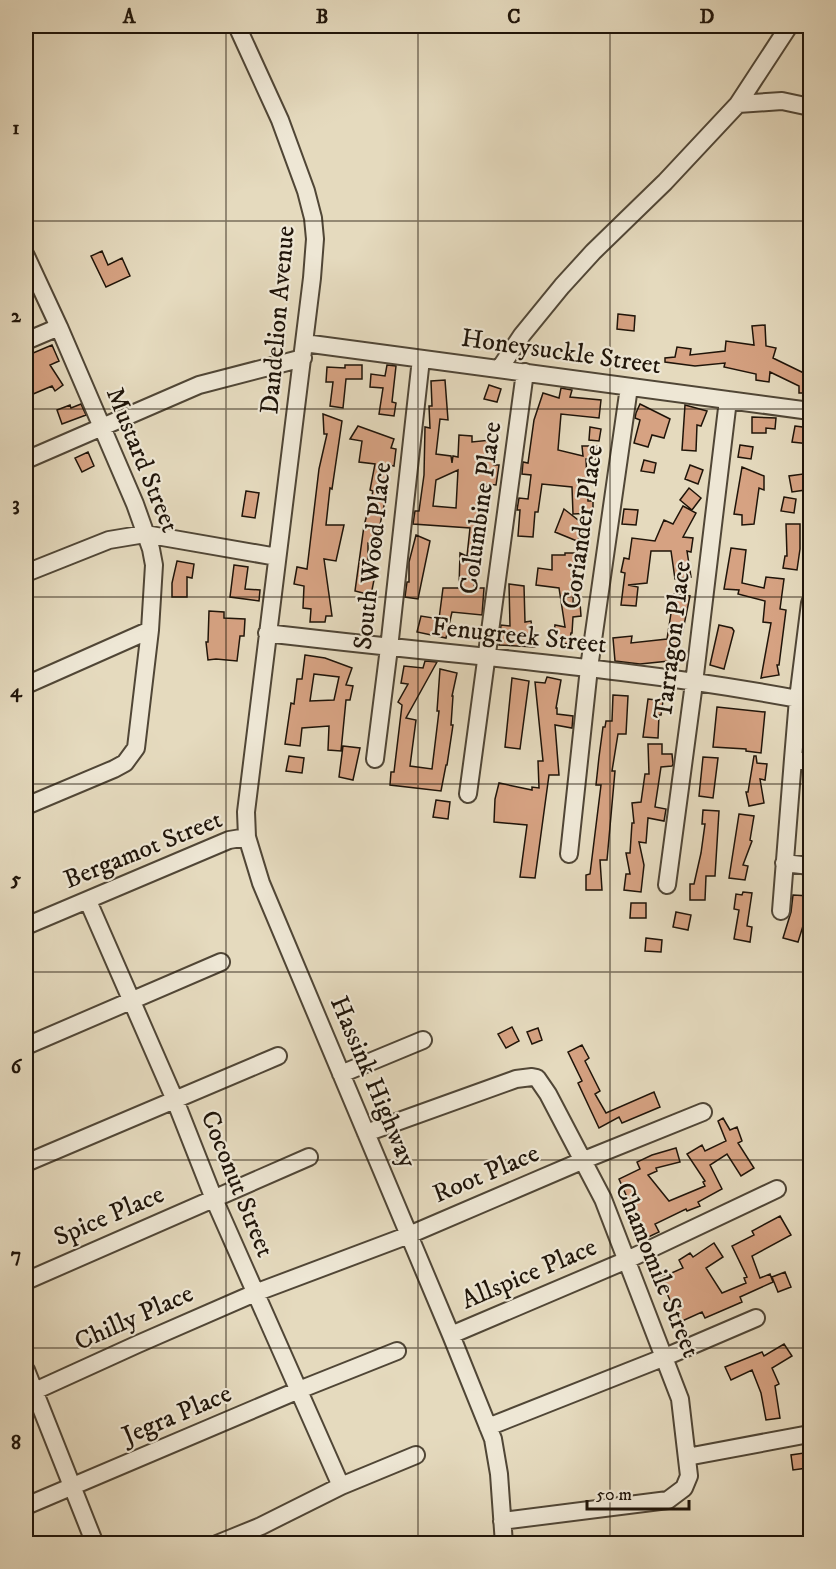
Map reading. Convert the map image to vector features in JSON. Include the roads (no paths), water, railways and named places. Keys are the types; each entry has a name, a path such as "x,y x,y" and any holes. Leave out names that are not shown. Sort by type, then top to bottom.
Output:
{"street":[{"name":"Dandelion Avenue","path":"237,26 280,120 306,191 315,238 304,350 267,633"},
{"path":"500,368 522,335 570,277 665,183 738,104 789,26"},
{"path":"738,104 782,101 810,107"},
{"name":"Mustard Street","path":"26,256 135,504 154,565 150,630 136,748 125,763 26,806"},
{"path":"26,341 59,327"},
{"name":"Honeysuckle Street","path":"304,350 500,368 810,411"},
{"path":"26,460 198,385 304,350"},
{"name":"South Wood Place","path":"375,759 421,359"},
{"name":"Columbine Place","path":"468,794 525,372"},
{"name":"Coriander Place","path":"568,854 589,668 629,387"},
{"name":"Tarragon Place","path":"667,885 728,400"},
{"path":"26,573 108,540 145,534 277,557"},
{"path":"781,911 798,699 807,654 810,603"},
{"path":"26,685 150,630"},
{"name":"Fenugreek Street","path":"267,633 589,668 798,699"},
{"name":"Hassink Highway","path":"267,633 246,812 247,837 261,882 488,1427 497,1456 504,1544"},
{"path":"793,759 810,762"},
{"name":"Bergamot Street","path":"26,926 229,840 247,837"},
{"path":"784,863 810,866"},
{"name":"Coconut Street","path":"88,901 175,1100 214,1199 341,1486"},
{"path":"26,1046 221,962"},
{"path":"341,1074 423,1040"},
{"path":"26,1163 278,1056"},
{"name":"Chamomile Street","path":"366,1134 516,1079 537,1078 542,1083 603,1199 680,1399 689,1476 679,1493 668,1500 502,1521"},
{"name":"Root Place","path":"255,1293 409,1235 703,1112"},
{"name":"Spice Place","path":"26,1281 309,1157"},
{"name":"Allspice Place","path":"451,1335 627,1260 777,1189"},
{"name":"Chilly Place","path":"30,1393 255,1293"},
{"path":"488,1427 665,1357 756,1318"},
{"name":"Jegra Place","path":"26,1506 299,1390 397,1352"},
{"path":"26,1370 30,1393 73,1486 95,1544"},
{"path":"687,1457 804,1435"},
{"path":"217,1544 261,1526 341,1486 416,1455"}]}
